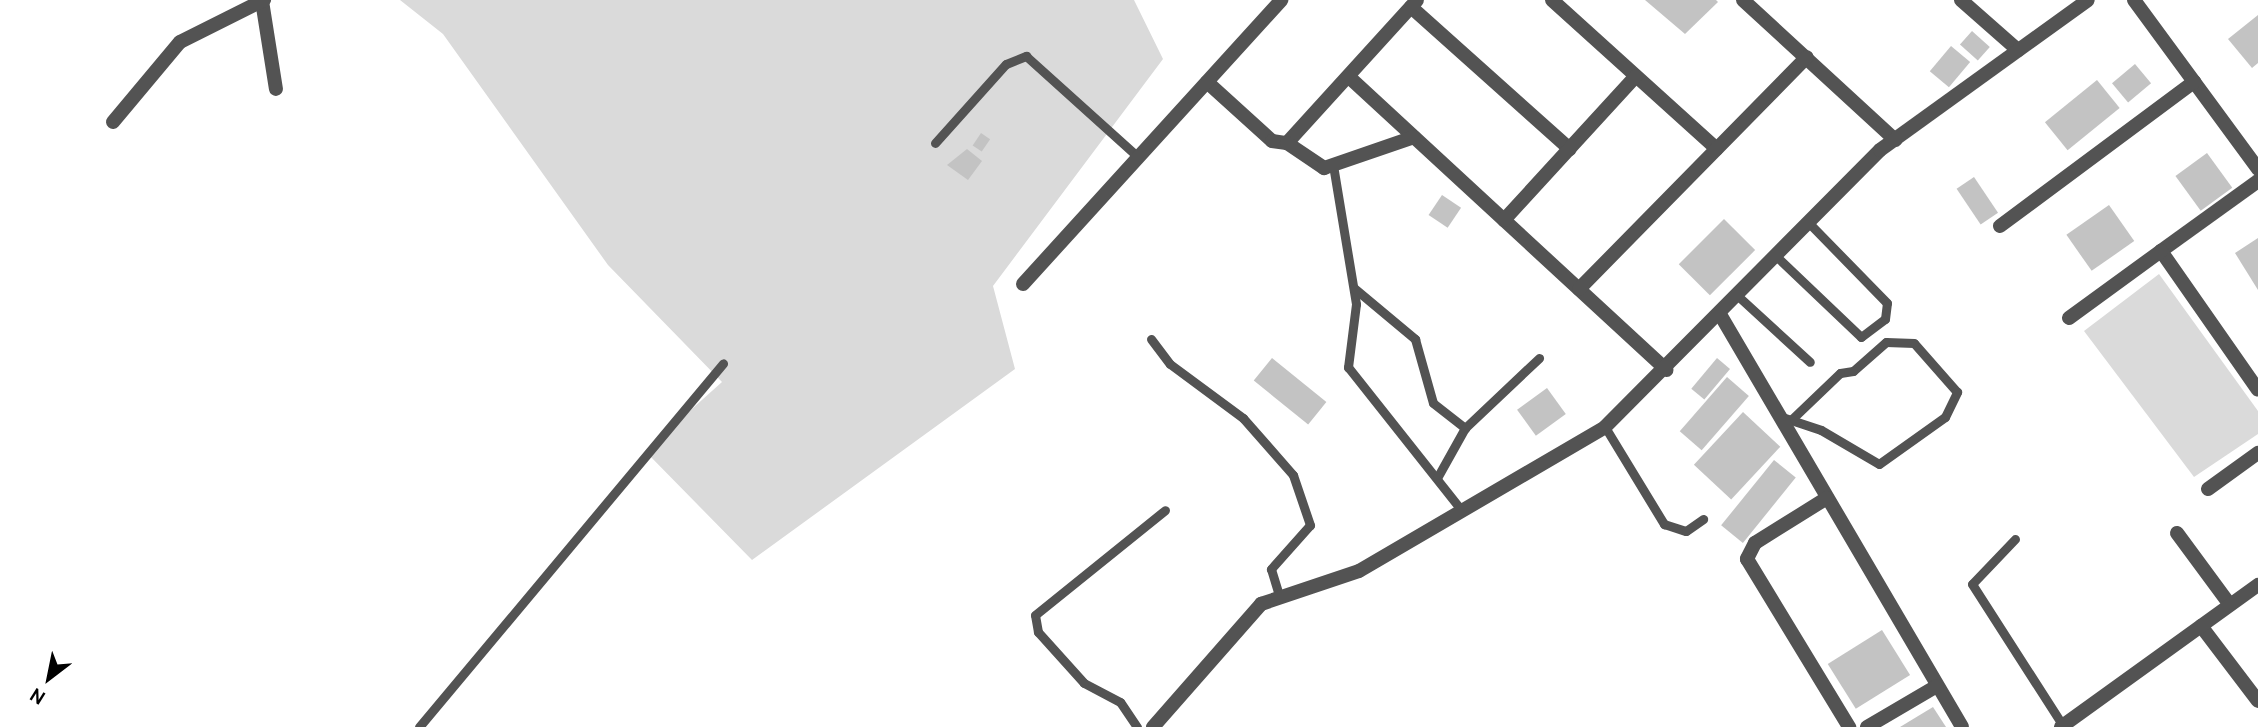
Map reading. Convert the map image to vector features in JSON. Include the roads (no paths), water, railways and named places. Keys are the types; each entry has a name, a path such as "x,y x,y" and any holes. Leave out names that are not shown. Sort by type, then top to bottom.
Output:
{"street":[{"path":"1023,284 1281,0"},
{"path":"1552,0 1717,149"},
{"path":"1743,0 1895,140"},
{"path":"1961,0 2018,50"},
{"path":"1153,727 1191,691 1250,615 1279,595 1359,571 1605,427 1721,316 1809,223 1895,140 2088,0"},
{"path":"2134,0 2258,169"},
{"path":"113,122 180,43 263,1 276,89"},
{"path":"1287,143 1414,3 1570,149"},
{"path":"1580,289 1807,57"},
{"path":"1504,220 1636,76"},
{"path":"1349,77 1666,370"},
{"path":"1207,82 1272,141 1287,143 1324,168 1414,136"},
{"path":"2000,226 2194,82"},
{"path":"2069,318 2258,181"},
{"path":"2161,251 2258,390"},
{"path":"1721,316 1785,418 1827,498 1962,727"},
{"path":"2208,489 2258,453"},
{"path":"1827,498 1755,543 1747,559 1849,727"},
{"path":"2177,533 2230,605"},
{"path":"2062,726 2258,584"},
{"path":"2202,626 2258,701"},
{"path":"1867,727 1937,686"}],"lane":[{"path":"934,144 1006,64 1026,56 1138,157"},
{"path":"1333,165 1354,288 1348,368 1462,511"},
{"path":"1777,257 1861,337 1885,319 1887,303 1809,223"},
{"path":"1354,288 1415,339 1433,402 1465,428"},
{"path":"1739,297 1810,362"},
{"path":"1151,339 1170,364 1242,418 1293,475 1310,525 1272,569 1279,595"},
{"path":"1897,340 1914,343 1957,392 1952,409 1886,463 1870,461 1785,418 1840,373 1897,340"},
{"path":"1437,478 1465,428 1539,358"},
{"path":"419,727 723,363"},
{"path":"1605,427 1664,524 1686,531 1703,519"},
{"path":"1137,727 1120,702 1084,683 1038,632 1035,615 1165,510"},
{"path":"2015,539 1972,584 2062,726"}]}
